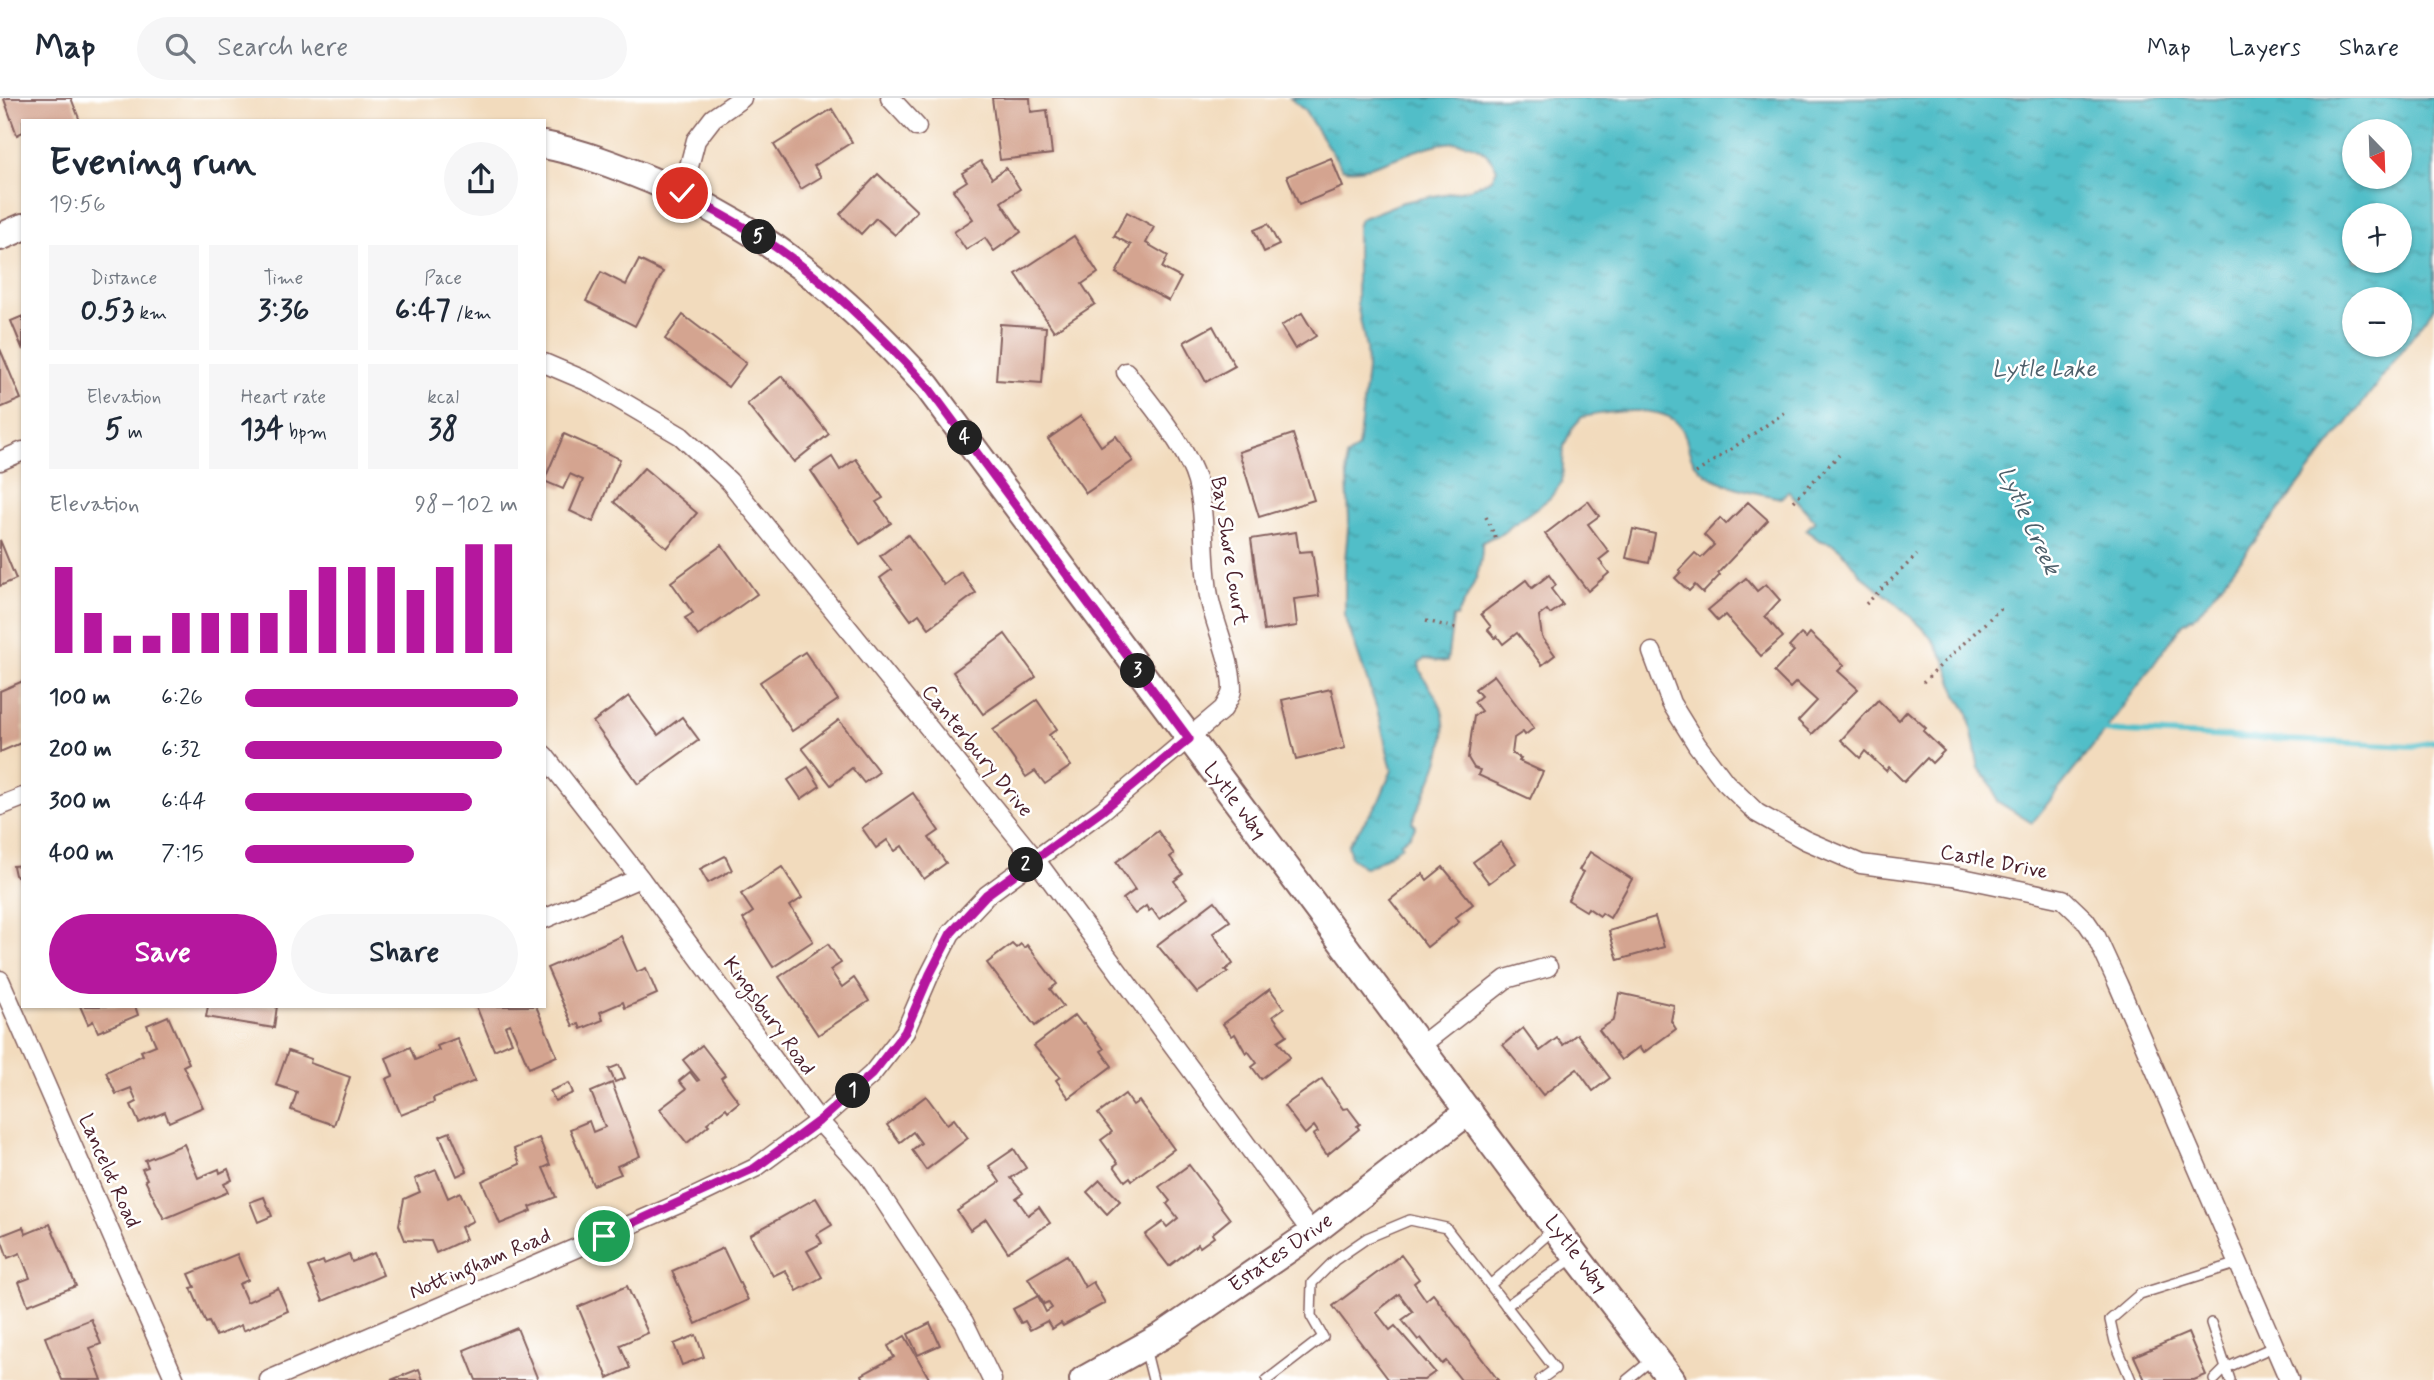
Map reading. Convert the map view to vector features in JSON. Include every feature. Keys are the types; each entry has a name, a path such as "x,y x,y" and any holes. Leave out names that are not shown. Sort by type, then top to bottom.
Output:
{"street":[{"path":"682,193 696,140 713,118 742,98"},
{"path":"890,98 917,127"},
{"name":"Lytle Way","path":"546,146 620,167 682,193 729,218 780,249 834,292 882,336 927,386 1555,1228 1672,1380"},
{"path":"0,237 21,228"},
{"name":"Canterbury Drive","path":"546,364 591,383 681,436 729,481 1035,859 1312,1233"},
{"name":"Bay Shore Court","path":"1126,372 1167,424 1192,467 1203,516 1206,577 1232,692 1223,709 1189,739"},
{"path":"0,461 21,452"},
{"name":"Castle Drive","path":"1652,652 1671,703 1696,745 1725,782 1757,813 1805,841 1861,863 1953,876 2063,899 2085,920 2096,936 2118,984 2290,1380"},
{"name":"Nottingham Road","path":"269,1380 688,1200 755,1168 819,1121 872,1074 905,1032 951,933 986,895 1103,810 1189,739"},
{"name":"Kingsbury Road","path":"546,758 640,878 819,1121 867,1174 964,1322 992,1380"},
{"path":"0,806 21,798"},
{"path":"546,918 640,878"},
{"path":"1420,1046 1506,979 1548,967"},
{"name":"Lancelot Road","path":"0,980 176,1380"},
{"name":"Estates Drive","path":"1083,1380 1144,1346 1312,1233 1469,1111"}],"lane":[{"path":"1267,1380 1323,1337 1311,1316 1312,1283 1335,1260 1367,1238 1410,1220 1446,1228 1555,1369 1540,1380"},
{"path":"1490,1285 1555,1228"},
{"path":"1506,1306 1576,1256"},
{"path":"2131,1380 2115,1342 2110,1320 2140,1294 2239,1264"},
{"path":"2211,1323 2230,1380"},
{"path":"1144,1346 1153,1380"},
{"path":"2214,1380 2226,1367 2275,1346"},
{"path":"1627,1380 1655,1357"}],"path":[{"path":"1696,473 1784,413"},
{"path":"1794,501 1839,455"},
{"path":"1486,517 1496,539"},
{"path":"1866,604 1917,555"},
{"path":"1923,682 2004,605"},
{"path":"1426,621 1460,629"}],"water":[{"name":"Lytle Lake","path":"1290,98 2434,98 2434,308 2412,337 2412,287 2342,287 2342,357 2397,357 2198,614 2183,624 2105,731 2032,823 1997,801 1993,787 1979,769 1968,712 1957,695 1945,660 1936,645 1924,629 1860,574 1843,552 1806,530 1815,521 1788,491 1781,498 1738,488 1708,475 1692,458 1680,426 1661,414 1634,411 1582,417 1573,427 1564,445 1562,482 1550,498 1504,533 1482,543 1475,582 1456,617 1453,617 1447,662 1425,659 1419,663 1422,674 1441,707 1444,721 1444,736 1437,766 1412,822 1416,826 1410,835 1400,843 1402,846 1371,866 1364,867 1351,858 1348,845 1379,801 1392,770 1377,709 1345,616 1345,560 1349,519 1346,457 1358,448 1367,369 1366,348 1357,304 1357,227 1360,219 1403,202 1470,189 1492,179 1497,169 1482,151 1464,143 1444,143 1359,169 1342,168 1304,110"}],"building":[{"path":"71,98 79,119 21,119 21,133 17,135 4,99"},
{"path":"992,98 1030,98 1031,112 1047,110 1052,154 1000,160"},
{"path":"832,109 852,142 814,166 821,177 801,189 774,145"},
{"path":"1331,158 1343,187 1299,205 1287,176"},
{"path":"981,161 992,178 1006,168 1020,189 1001,202 1021,232 994,251 985,238 966,250 954,232 973,219 953,190 967,181 962,173"},
{"path":"878,174 917,211 895,235 876,218 861,234 840,214"},
{"path":"1127,212 1154,227 1146,243 1168,256 1162,268 1181,278 1169,301 1116,273 1131,245 1114,236"},
{"path":"1268,224 1279,245 1264,252 1254,230"},
{"path":"1074,236 1098,273 1082,284 1095,304 1054,331 1016,274"},
{"path":"639,260 663,272 635,326 586,301 601,272 626,285"},
{"path":"1302,313 1316,336 1295,349 1281,326"},
{"path":"683,315 746,363 728,387 665,339"},
{"path":"21,317 21,345 11,321"},
{"path":"1000,324 1046,327 1042,383 996,380"},
{"path":"1213,326 1235,366 1206,382 1184,342"},
{"path":"0,349 21,399 0,408"},
{"path":"782,376 829,434 794,462 747,404"},
{"path":"1081,416 1101,446 1116,436 1133,461 1086,493 1048,439"},
{"path":"564,434 620,459 593,522 570,511 583,480 570,474 563,489 546,482"},
{"path":"1293,434 1314,500 1259,517 1239,452"},
{"path":"832,457 840,470 856,459 883,498 876,502 891,523 860,544 811,471"},
{"path":"644,468 697,513 667,548 614,502"},
{"path":"1588,501 1599,516 1588,524 1609,552 1599,560 1609,573 1588,591 1545,534"},
{"path":"1748,502 1768,520 1703,593 1695,585 1689,591 1675,578 1681,572 1679,570 1695,553 1701,558 1714,545 1704,535 1720,518 1726,524"},
{"path":"1633,529 1655,534 1649,563 1626,558"},
{"path":"1296,532 1299,552 1312,551 1319,596 1294,599 1297,626 1264,631 1251,539"},
{"path":"908,535 944,585 961,572 976,593 929,628 919,614 911,620 880,578 891,570 880,556"},
{"path":"0,540 16,579 0,586"},
{"path":"722,545 757,594 698,636 685,618 693,613 671,582"},
{"path":"1549,575 1556,585 1551,589 1563,605 1550,614 1547,610 1539,616 1542,637 1555,655 1542,665 1517,633 1503,644 1497,636 1495,638 1481,614 1526,580 1532,588"},
{"path":"1746,578 1757,591 1766,584 1780,600 1765,616 1783,637 1761,656 1725,615 1718,621 1708,610"},
{"path":"1810,633 1844,665 1838,671 1858,689 1812,734 1798,721 1817,701 1796,682 1790,688 1774,672 1794,651 1789,647 1801,634 1806,638"},
{"path":"1005,634 1036,677 983,714 953,672"},
{"path":"805,652 838,700 792,731 760,682"},
{"path":"1494,675 1534,728 1525,735 1523,732 1514,738 1512,754 1521,758 1519,761 1543,772 1530,799 1478,775 1480,770 1474,768 1468,758 1474,716 1481,711 1474,702 1481,696 1475,689"},
{"path":"21,682 21,743 0,752 0,691"},
{"path":"1331,689 1345,748 1296,760 1282,700"},
{"path":"629,696 658,735 682,717 699,740 638,784 593,722"},
{"path":"1037,700 1057,729 1049,735 1071,766 1045,784 1035,771 1026,777 993,730"},
{"path":"1878,700 1899,720 1907,711 1926,728 1923,731 1944,751 1932,763 1927,758 1904,782 1889,767 1886,771 1865,751 1860,758 1841,740"},
{"path":"839,720 879,772 864,783 852,768 831,785 802,748"},
{"path":"808,767 820,786 801,799 788,780"},
{"path":"913,793 939,831 929,838 946,863 924,879 902,846 895,851 887,840 876,848 862,828"},
{"path":"1158,831 1174,854 1170,857 1183,874 1174,881 1187,898 1159,919 1152,909 1149,911 1146,906 1135,914 1123,899 1135,890 1116,862"},
{"path":"1501,842 1516,863 1489,883 1473,862"},
{"path":"1590,852 1632,879 1610,918 1602,913 1600,916 1588,908 1586,911 1568,900 1583,872 1579,870"},
{"path":"725,856 732,870 708,883 700,869"},
{"path":"21,865 21,897 19,878 15,875 13,866"},
{"path":"782,867 802,898 790,906 813,941 773,967 743,919 753,912 741,894"},
{"path":"1443,867 1473,904 1455,918 1459,922 1427,947 1390,900 1423,874 1427,880"},
{"path":"1215,901 1230,921 1213,933 1233,964 1225,970 1228,972 1197,993 1157,945"},
{"path":"1655,917 1664,947 1618,960 1609,931"},
{"path":"621,936 637,972 646,968 657,994 625,1008 623,1002 600,1012 603,1020 581,1029 579,1024 573,1026 547,968"},
{"path":"828,944 841,963 830,970 842,987 854,978 869,1001 818,1035 779,977"},
{"path":"1012,944 1016,948 1021,944 1024,948 1027,945 1057,984 1050,989 1063,1006 1035,1026 987,963"},
{"path":"1270,989 1284,1008 1273,1016 1287,1035 1278,1041 1290,1057 1261,1079 1252,1067 1257,1063 1248,1051 1246,1053 1235,1034 1232,1036 1223,1024"},
{"path":"1619,993 1674,1005 1671,1021 1676,1029 1643,1053 1639,1047 1621,1060 1599,1030 1614,1020"},
{"path":"81,1008 136,1008 138,1015 98,1032 93,1021 88,1024"},
{"path":"208,1008 277,1008 274,1028 206,1017"},
{"path":"477,1008 537,1008 557,1056 529,1068 510,1024 505,1026 512,1042 494,1050"},
{"path":"1075,1015 1104,1049 1101,1051 1112,1066 1069,1098 1056,1080 1060,1077 1034,1046"},
{"path":"168,1016 189,1063 183,1066 203,1107 169,1122 165,1112 139,1123 131,1105 137,1102 131,1088 116,1094 106,1072 143,1055 141,1051 156,1045 147,1025"},
{"path":"1523,1028 1540,1051 1557,1038 1563,1045 1577,1034 1610,1078 1593,1091 1577,1069 1543,1095 1503,1045"},
{"path":"457,1038 475,1081 401,1115 386,1079 393,1076 386,1058 410,1047 415,1060 439,1050 437,1046"},
{"path":"702,1045 725,1075 721,1078 739,1102 728,1111 726,1108 687,1143 660,1109 686,1089 679,1081 690,1072 699,1080 683,1060"},
{"path":"288,1051 311,1059 310,1063 350,1077 334,1125 291,1110 297,1092 276,1085"},
{"path":"619,1065 625,1078 615,1082 609,1069"},
{"path":"1322,1079 1343,1109 1348,1108 1360,1124 1357,1126 1359,1129 1327,1155 1313,1135 1318,1132 1314,1126 1305,1134 1284,1106"},
{"path":"569,1083 573,1093 555,1101 550,1091"},
{"path":"612,1083 640,1156 617,1166 621,1174 593,1185 570,1129 589,1121 593,1132 605,1127 591,1092"},
{"path":"1125,1094 1133,1105 1139,1101 1174,1149 1132,1180 1130,1177 1125,1181 1114,1166 1118,1163 1101,1140 1112,1132 1098,1114"},
{"path":"926,1096 947,1124 954,1119 968,1138 926,1170 912,1150 921,1143 913,1132 900,1142 887,1125"},
{"path":"450,1132 467,1171 457,1176 440,1136"},
{"path":"539,1138 550,1165 543,1168 556,1197 530,1207 532,1211 500,1224 482,1181 520,1164 514,1149"},
{"path":"184,1144 198,1178 219,1169 220,1173 228,1169 232,1180 224,1184 228,1192 164,1219 142,1169 148,1167 145,1160"},
{"path":"1014,1149 1026,1168 1011,1178 1023,1193 1016,1198 1028,1215 1039,1207 1050,1223 1008,1252 986,1219 970,1230 957,1211 1000,1182 989,1166"},
{"path":"1189,1165 1230,1219 1212,1234 1214,1237 1200,1247 1198,1244 1169,1266 1145,1235 1163,1222 1167,1227 1178,1218 1159,1187"},
{"path":"436,1170 448,1198 460,1192 473,1221 461,1227 466,1239 436,1253 431,1241 405,1240 399,1225 404,1199 420,1192 415,1179"},
{"path":"1100,1180 1120,1201 1107,1214 1087,1192"},
{"path":"264,1197 272,1216 258,1222 250,1202"},
{"path":"816,1198 832,1225 817,1234 822,1243 807,1251 822,1277 797,1291 785,1270 773,1276 750,1235"},
{"path":"50,1224 76,1286 28,1305 19,1282 30,1278 20,1253 8,1258 0,1236 23,1227 26,1234"},
{"path":"723,1248 748,1300 696,1324 672,1271"},
{"path":"374,1253 383,1275 323,1301 308,1267 349,1254 352,1262"},
{"path":"237,1254 248,1280 239,1284 247,1302 278,1288 288,1311 243,1331 241,1325 216,1336 209,1322 206,1323 191,1288 195,1287 189,1274"},
{"path":"1067,1255 1085,1287 1093,1282 1105,1303 1063,1326 1061,1323 1052,1329 1047,1321 1030,1330 1025,1321 1021,1323 1013,1309 1038,1296 1046,1312 1052,1308 1048,1302 1044,1304 1028,1278"},
{"path":"1401,1255 1419,1279 1414,1283 1426,1300 1433,1294 1498,1380 1461,1380 1446,1361 1442,1364 1402,1320 1413,1312 1399,1294 1376,1312 1390,1330 1395,1326 1435,1372 1424,1380 1389,1380 1333,1306"},
{"path":"627,1286 648,1333 620,1345 630,1368 608,1378 578,1307"},
{"path":"91,1319 101,1344 90,1348 102,1380 62,1380 45,1337"},
{"path":"930,1323 940,1345 918,1355 908,1334"},
{"path":"517,1328 538,1380 476,1380 464,1350"},
{"path":"2188,1333 2206,1375 2194,1380 2145,1380 2134,1356"},
{"path":"696,1335 704,1357 682,1365 674,1344"},
{"path":"905,1336 930,1380 864,1380 862,1375 894,1357 888,1346"},
{"path":"419,1369 423,1380 391,1380"}],"waterway":[{"name":"Lytle Creek","path":"2103,725 2105,731 2413,746 2434,742"}],"route":[{"path":"604,1236 755,1168 819,1121 872,1074 905,1032 951,933 986,895 1103,810 1189,739 927,386 882,336 834,292 780,249 682,193"}]}
